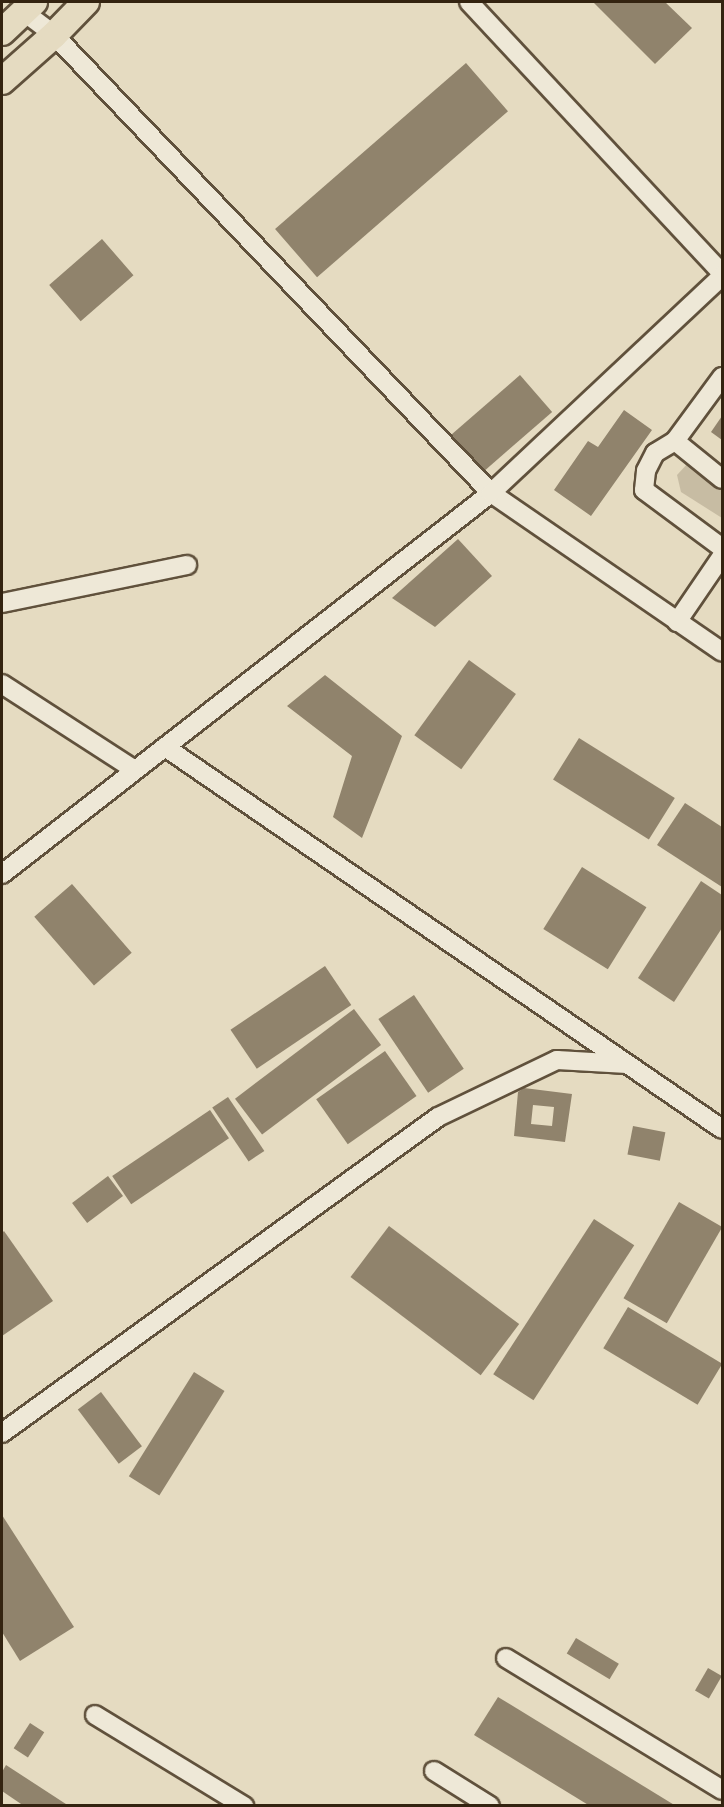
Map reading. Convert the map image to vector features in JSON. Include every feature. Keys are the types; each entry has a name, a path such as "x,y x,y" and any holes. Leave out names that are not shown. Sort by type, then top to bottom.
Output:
{"highway":[{"path":"2,81 54,35 86,2"},
{"path":"2,32 29,7"}],"street":[{"path":"2,874 491,494 723,274 469,2"},
{"path":"29,7 491,494 723,652"},
{"path":"723,377 675,441 656,453 646,471 644,490 723,548"},
{"path":"675,441 723,479"},
{"path":"677,622 723,556"},
{"path":"2,603 187,565"},
{"path":"2,684 135,770"},
{"path":"165,747 723,1129"},
{"path":"2,1433 438,1117 556,1060 627,1064"},
{"path":"506,1658 723,1790"},
{"path":"95,1715 244,1806"},
{"path":"434,1771 490,1806"}],"shaded area":[{"path":"689,462 722,476 722,518 681,492 677,475"}],"building":[{"path":"593,2 665,2 692,28 655,64"},
{"path":"466,63 508,111 317,277 275,229"},
{"path":"102,239 133,275 81,321 49,285"},
{"path":"520,375 552,412 482,473 450,436"},
{"path":"624,410 652,430 591,516 554,490 588,441 598,447"},
{"path":"722,416 722,440 711,432"},
{"path":"458,539 492,576 435,627 392,598"},
{"path":"469,660 516,694 461,769 414,735"},
{"path":"325,675 402,736 362,838 333,817 352,756 287,706"},
{"path":"579,738 675,798 649,839 553,780"},
{"path":"685,803 722,827 722,887 657,845"},
{"path":"582,867 646,907 608,969 543,929"},
{"path":"701,881 722,895 722,928 674,1002 638,978"},
{"path":"72,884 132,953 94,985 34,917"},
{"path":"325,966 351,1005 257,1069 230,1030"},
{"path":"414,995 464,1069 428,1093 378,1019"},
{"path":"354,1009 381,1045 262,1135 235,1099"},
{"path":"385,1051 417,1096 348,1144 316,1099"},
{"path":"524,1088 572,1094 565,1142 514,1136 518,1092","holes":["533,1105 554,1107 552,1126 531,1124"]},
{"path":"228,1097 264,1151 249,1162 212,1108"},
{"path":"210,1110 229,1138 131,1204 112,1176"},
{"path":"633,1126 665,1132 660,1161 627,1154"},
{"path":"108,1176 123,1196 87,1223 72,1203"},
{"path":"679,1202 722,1228 667,1323 624,1298"},
{"path":"594,1219 634,1245 533,1400 493,1374"},
{"path":"389,1226 519,1324 481,1375 350,1277"},
{"path":"4,1231 53,1301 2,1336 2,1233"},
{"path":"628,1307 722,1363 698,1405 603,1348"},
{"path":"194,1372 225,1391 159,1495 129,1476"},
{"path":"101,1392 142,1446 119,1464 78,1409"},
{"path":"2,1515 74,1627 20,1661 2,1632"},
{"path":"576,1638 619,1664 610,1679 567,1653"},
{"path":"708,1668 722,1676 709,1699 695,1691"},
{"path":"498,1697 676,1806 590,1806 474,1735"},
{"path":"30,1723 44,1732 28,1757 14,1748"},
{"path":"6,1765 69,1806 24,1806 2,1791 2,1772"}]}
